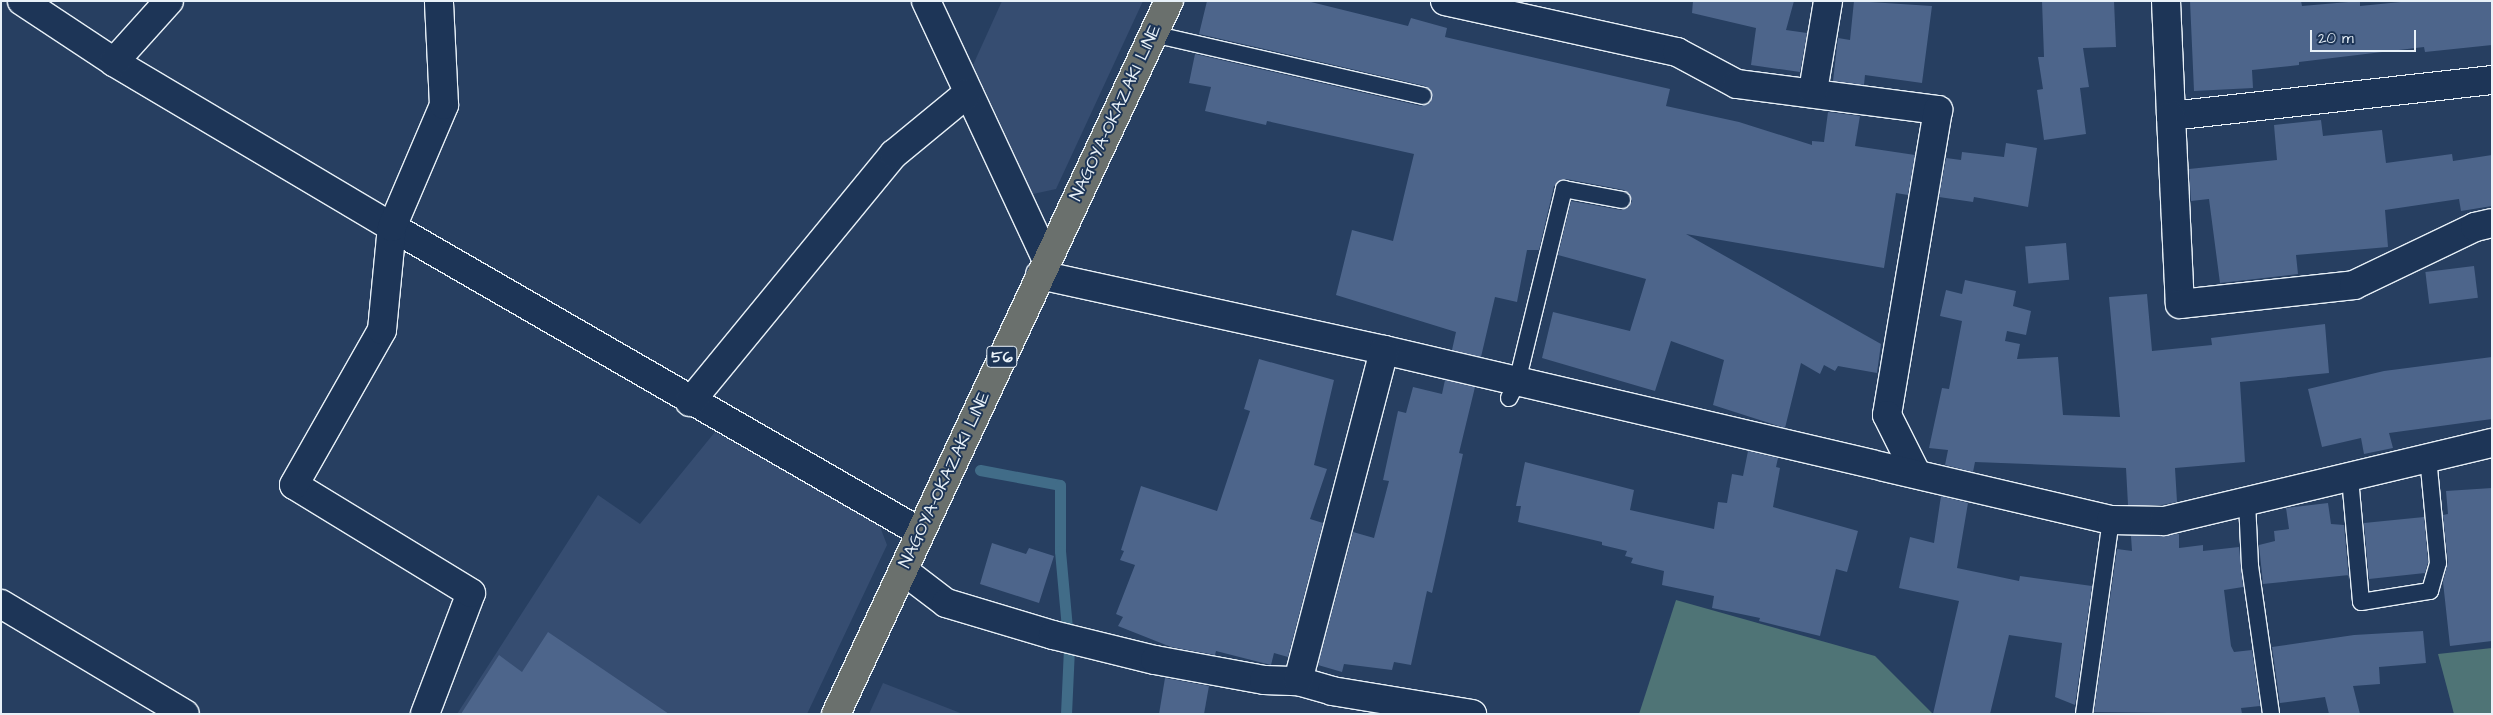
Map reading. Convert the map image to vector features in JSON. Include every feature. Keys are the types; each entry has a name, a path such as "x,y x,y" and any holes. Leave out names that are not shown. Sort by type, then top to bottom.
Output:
{"main road":[{"name":"NAGOYA-OKAZAKI LINE","path":"836,714 1169,1"}],"street":[{"path":"22,1 114,62 690,402 920,532"},
{"path":"114,62 169,1"},
{"path":"425,714 471,594 294,484 382,330 392,226 444,105 439,1"},
{"path":"926,1 1044,267 1384,350 1513,390 1916,473 2111,520 2164,521 2202,510 2247,502 2492,443"},
{"path":"1445,1 1677,52 1737,84 1813,91 1938,110 1887,415 1916,473"},
{"path":"1813,91 1828,1"},
{"path":"2166,1 2180,304 2354,285 2475,227 2492,223"},
{"path":"2171,116 2492,80"},
{"path":"690,402 894,154 968,93"},
{"path":"1298,681 1384,350"},
{"path":"904,571 946,602 1053,635 1155,660 1264,680 1298,681 1332,691 1472,714"},
{"path":"1,604 169,710"}],"lane":[{"path":"1153,34 1423,96"},
{"path":"1513,390 1564,189 1622,200"},
{"path":"2350,478 2361,602 2430,591 2438,563 2428,458"},
{"path":"2247,502 2250,566 2271,714"},
{"path":"2084,714 2111,520"}],"shaded area":[{"path":"1002,1 1143,1 1056,189 1033,194 973,65"},
{"path":"715,432 879,524 887,545 807,714 457,714 598,495 640,524"},
{"path":"883,683 963,714 869,714"}],"green space":[{"path":"1676,600 1875,656 1933,714 1639,714"},
{"path":"2492,648 2492,714 2454,714 2438,654"}],"building":[{"path":"1207,1 1307,1 1408,26 1411,18 1447,28 1445,37 1670,89 1666,106 1739,122 1812,145 1812,141 1824,142 1828,112 1860,116 1855,146 1915,155 1908,195 1896,193 1884,268 1686,234 1881,344 1877,373 1838,366 1835,371 1824,365 1820,374 1801,363 1785,428 1713,405 1724,360 1671,341 1655,391 1542,358 1553,312 1630,331 1646,279 1558,255 1571,201 1621,210 1629,207 1632,201 1624,190 1566,179 1554,186 1539,250 1527,250 1517,302 1495,297 1481,357 1452,350 1456,332 1336,295 1352,230 1393,241 1414,154 1267,121 1266,125 1205,111 1211,87 1189,83 1195,54 1421,106 1431,102 1432,93 1425,86 1199,34"},
{"path":"1693,1 1794,1 1786,30 1807,33 1800,72 1751,65 1756,28 1692,13"},
{"path":"1854,1 1932,6 1922,83 1865,75 1864,85 1833,81 1838,38 1850,40"},
{"path":"2042,1 2114,1 2116,47 2083,48 2089,87 2080,88 2086,134 2044,140 2037,90 2043,89 2038,57 2044,57"},
{"path":"2190,1 2301,1 2302,6 2360,1 2360,6 2411,1 2492,1 2492,45 2425,52 2424,47 2299,62 2299,65 2252,70 2253,88 2194,91"},
{"path":"2321,120 2323,136 2382,130 2386,163 2452,154 2453,161 2492,155 2492,206 2461,211 2459,199 2385,210 2388,247 2296,255 2298,274 2220,283 2209,199 2191,201 2189,169 2277,160 2274,125"},
{"path":"2006,143 2037,148 2028,207 1974,197 1973,202 1939,197 1946,158 1961,160 1962,152 2004,157"},
{"path":"2066,243 2069,280 2028,283 2025,247"},
{"path":"2474,266 2478,298 2429,304 2425,272"},
{"path":"1965,280 2016,291 2013,306 2031,311 2026,335 2007,331 2005,341 2020,344 2017,359 2058,357 2063,415 2120,417 2109,297 2147,294 2152,351 2212,345 2211,338 2325,324 2329,373 2240,382 2245,462 2175,468 2177,502 2162,505 2128,505 2126,468 1975,462 1973,472 1945,465 1948,450 1929,448 1942,388 1949,389 1962,321 1940,316 1946,290 1962,294"},
{"path":"2492,357 2492,419 2389,433 2393,448 2364,454 2361,438 2322,447 2308,389 2384,371"},
{"path":"1259,359 1334,380 1314,465 1327,469 1310,519 1323,523 1288,657 1274,653 1271,665 1216,651 1215,655 1171,647 1118,626 1123,617 1116,614 1135,565 1120,560 1124,551 1121,550 1141,486 1217,511 1250,411 1244,409"},
{"path":"1445,380 1475,387 1459,453 1463,454 1432,593 1427,591 1411,665 1394,662 1392,670 1344,664 1342,672 1318,665 1353,532 1374,538 1389,481 1383,480 1398,411 1406,413 1413,387 1442,394"},
{"path":"1748,451 1778,458 1776,467 1780,468 1773,507 1858,531 1847,572 1836,569 1820,636 1759,621 1760,618 1712,608 1714,596 1662,585 1664,571 1631,563 1633,558 1625,556 1627,551 1602,545 1602,542 1518,522 1521,506 1516,506 1525,462 1634,490 1630,510 1714,529 1718,502 1727,503 1732,474 1743,476"},
{"path":"2492,488 2492,641 2450,646 2443,582 2448,562 2443,515 2448,514 2446,491"},
{"path":"1941,496 1968,503 1957,568 2019,581 2020,576 2092,586 2075,705 2055,697 2062,643 2009,635 1990,714 1933,714 1959,601 1899,588 1910,537 1934,543"},
{"path":"2328,503 2331,524 2344,525 2348,575 2263,584 2259,545 2275,541 2274,531 2289,529 2286,508"},
{"path":"2424,517 2428,562 2425,573 2369,579 2364,523"},
{"path":"2179,534 2179,548 2203,545 2203,551 2239,547 2243,587 2224,590 2231,646 2234,652 2252,650 2260,706 2241,708 2242,714 2094,712 2117,549 2132,551 2131,536"},
{"path":"992,543 1026,554 1029,548 1054,556 1039,603 980,584"},
{"path":"2423,631 2426,663 2379,667 2380,684 2353,686 2360,714 2329,714 2325,697 2280,703 2272,647 2354,635"},
{"path":"548,632 669,714 461,714 499,655 522,672"},
{"path":"1165,678 1209,686 1204,714 1159,714"}],"waterway":[{"path":"980,470 1060,485 1060,551 1067,628"},
{"path":"1066,714 1069,648"}]}
